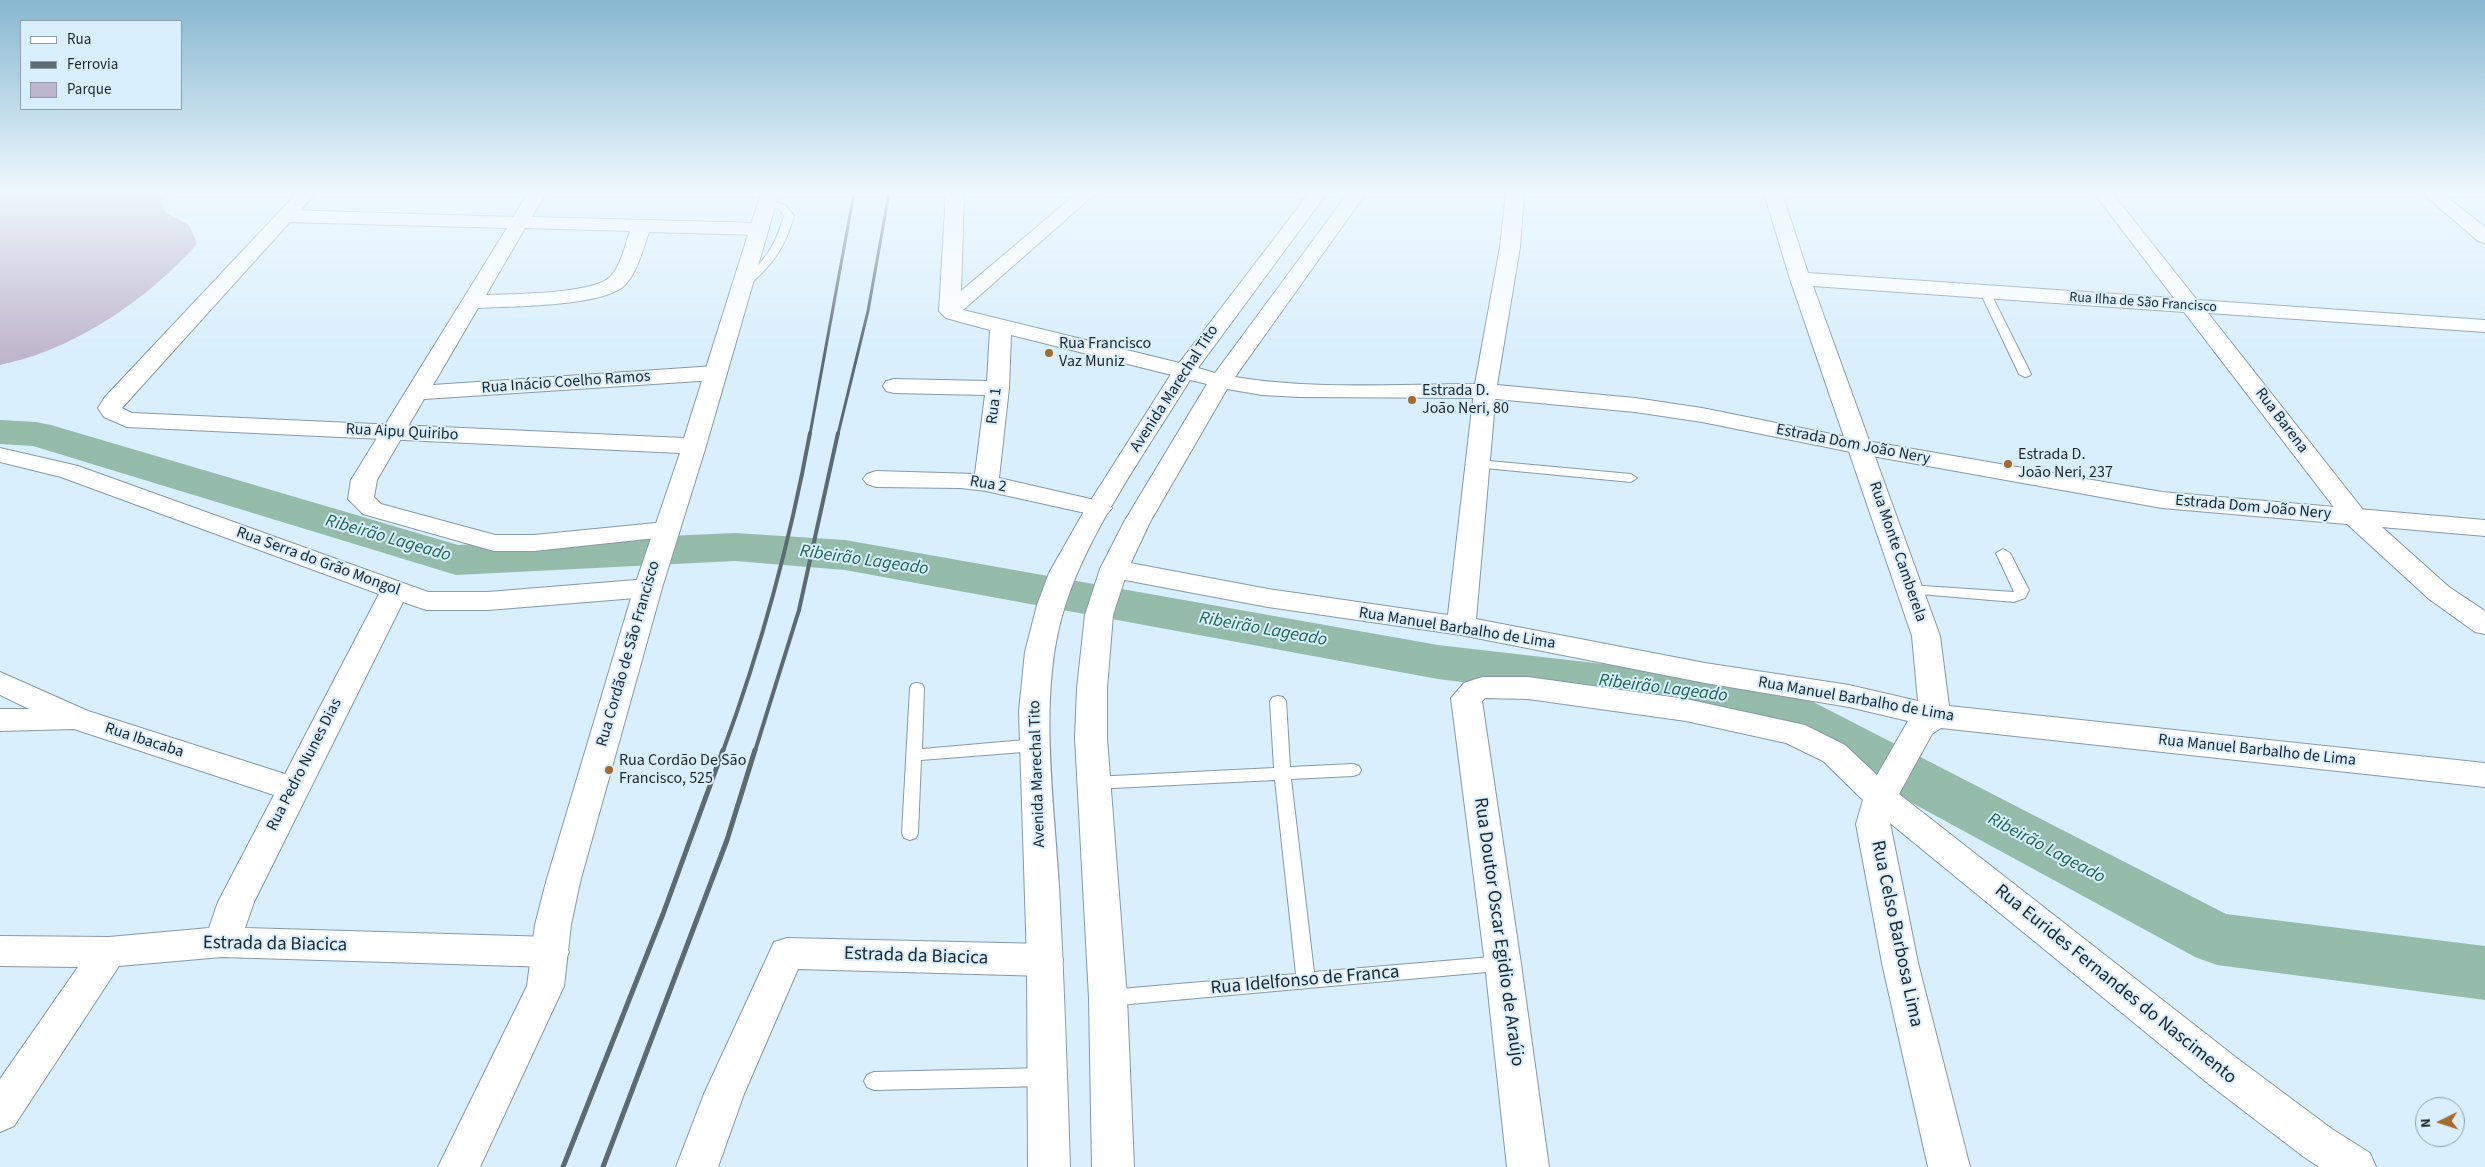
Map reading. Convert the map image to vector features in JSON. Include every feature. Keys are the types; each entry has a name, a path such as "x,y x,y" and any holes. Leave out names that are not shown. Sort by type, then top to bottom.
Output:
{"street":[{"name":"Rua Aipu Quiribo","path":"257,247 113,402 110,408 112,412 127,420 694,446"},
{"path":"504,247 364,480 361,499 372,509 494,543 534,543 664,536"},
{"path":"470,302 580,295 609,288 621,277 633,247"},
{"name":"Rua Cordão de São Francisco","path":"459,1167 545,986 557,903 650,581 694,446 753,247"},
{"path":"950,311 952,247"},
{"path":"950,311 1023,247"},
{"name":"Avenida Marechal Tito","path":"1049,1167 1045,960 1034,711 1040,652 1051,605 1063,573 1099,508 1184,371 1276,247"},
{"name":"Avenida Marechal Tito","path":"1113,1167 1108,998 1093,783 1092,688 1099,615 1111,576 1137,522 1220,381 1317,247"},
{"path":"1460,626 1485,391 1510,247"},
{"name":"Rua Monte Camberela","path":"1790,247 1926,636 1932,670 1928,722"},
{"name":"Rua Barena","path":"2147,247 2355,517 2439,593 2485,625"},
{"name":"Rua Ilha de São Francisco","path":"1800,279 2485,326"},
{"name":"Estrada Dom João Nery","path":"950,311 953,314 1001,327 1220,381 1262,388 1485,391 1644,406 1702,415 1861,447 2162,500 2485,528"},
{"name":"Rua 1","path":"986,483 998,388 1001,327"},
{"name":"Rua Inácio Coelho Ramos","path":"416,393 715,373"},
{"path":"894,386 998,388"},
{"name":"Rua Serra do Grão Mongol","path":"0,455 69,471 426,601 452,602 650,581"},
{"name":"Rua 2","path":"876,479 961,480 986,483 1099,508"},
{"name":"Rua Manuel Barbalho de Lima","path":"1111,576 1460,626 1704,673 1849,696 1928,722 2485,775"},
{"name":"Rua Pedro Nunes Dias","path":"222,942 236,902 395,590"},
{"name":"Rua Ibacaba","path":"0,682 77,719 293,789"},
{"name":"Rua Eurides Fernandes do Nascimento","path":"1466,698 1482,687 1528,688 1686,710 1794,733 1815,742 1888,785 2224,1072 2318,1143 2355,1167"},
{"name":"Rua Doutor Oscar Egidio de Araújo","path":"1466,698 1503,964 1528,1167"},
{"path":"0,720 77,719"},
{"name":"Rua Celso Barbosa Lima","path":"1928,722 1888,785 1873,824 1900,963 1949,1167"},
{"name":"Estrada da Biacica","path":"0,950 109,952 222,942 551,952"},
{"path":"0,1114 109,952"},
{"name":"Estrada da Biacica","path":"697,1167 724,1094 787,953 1045,960"}],"lane":[{"path":"741,287 770,262 778,247"},
{"path":"1985,292 2025,374"},
{"path":"1478,464 1631,478"},
{"path":"1908,589 2014,597 2020,594 2022,590 2003,553"},
{"path":"910,834 917,688"},
{"path":"1278,701 1282,774 1297,919 1306,980"},
{"path":"914,755 1036,745"},
{"path":"1093,783 1353,770"},
{"name":"Rua Idelfonso de Franca","path":"1108,998 1503,964"},
{"path":"874,1081 1046,1077"}],"green space":[{"path":"0,247 194,247 146,292 86,333 28,358 0,365"}],"waterway":[{"name":"Ribeirão Lageado","path":"0,432 36,434 456,560 735,547 845,555 1438,662 1769,702 2217,939 2485,973"}],"railway":[{"path":"810,434 844,247"},
{"path":"838,434 868,311 879,247"},
{"path":"723,751 750,673 784,554 810,433"},
{"path":"755,751 799,610 838,433"},
{"path":"563,1167 663,914 723,750"},
{"path":"603,1167 727,840 755,750"}],"place":[{"name":"Rua Francisco Vaz Muniz","path":"1049,353"},
{"name":"Estrada D. João Neri, 80","path":"1412,400"},
{"name":"Estrada D. João Neri, 237","path":"2008,464"},
{"name":"Rua Cordão De São Francisco, 525","path":"609,770"}]}
